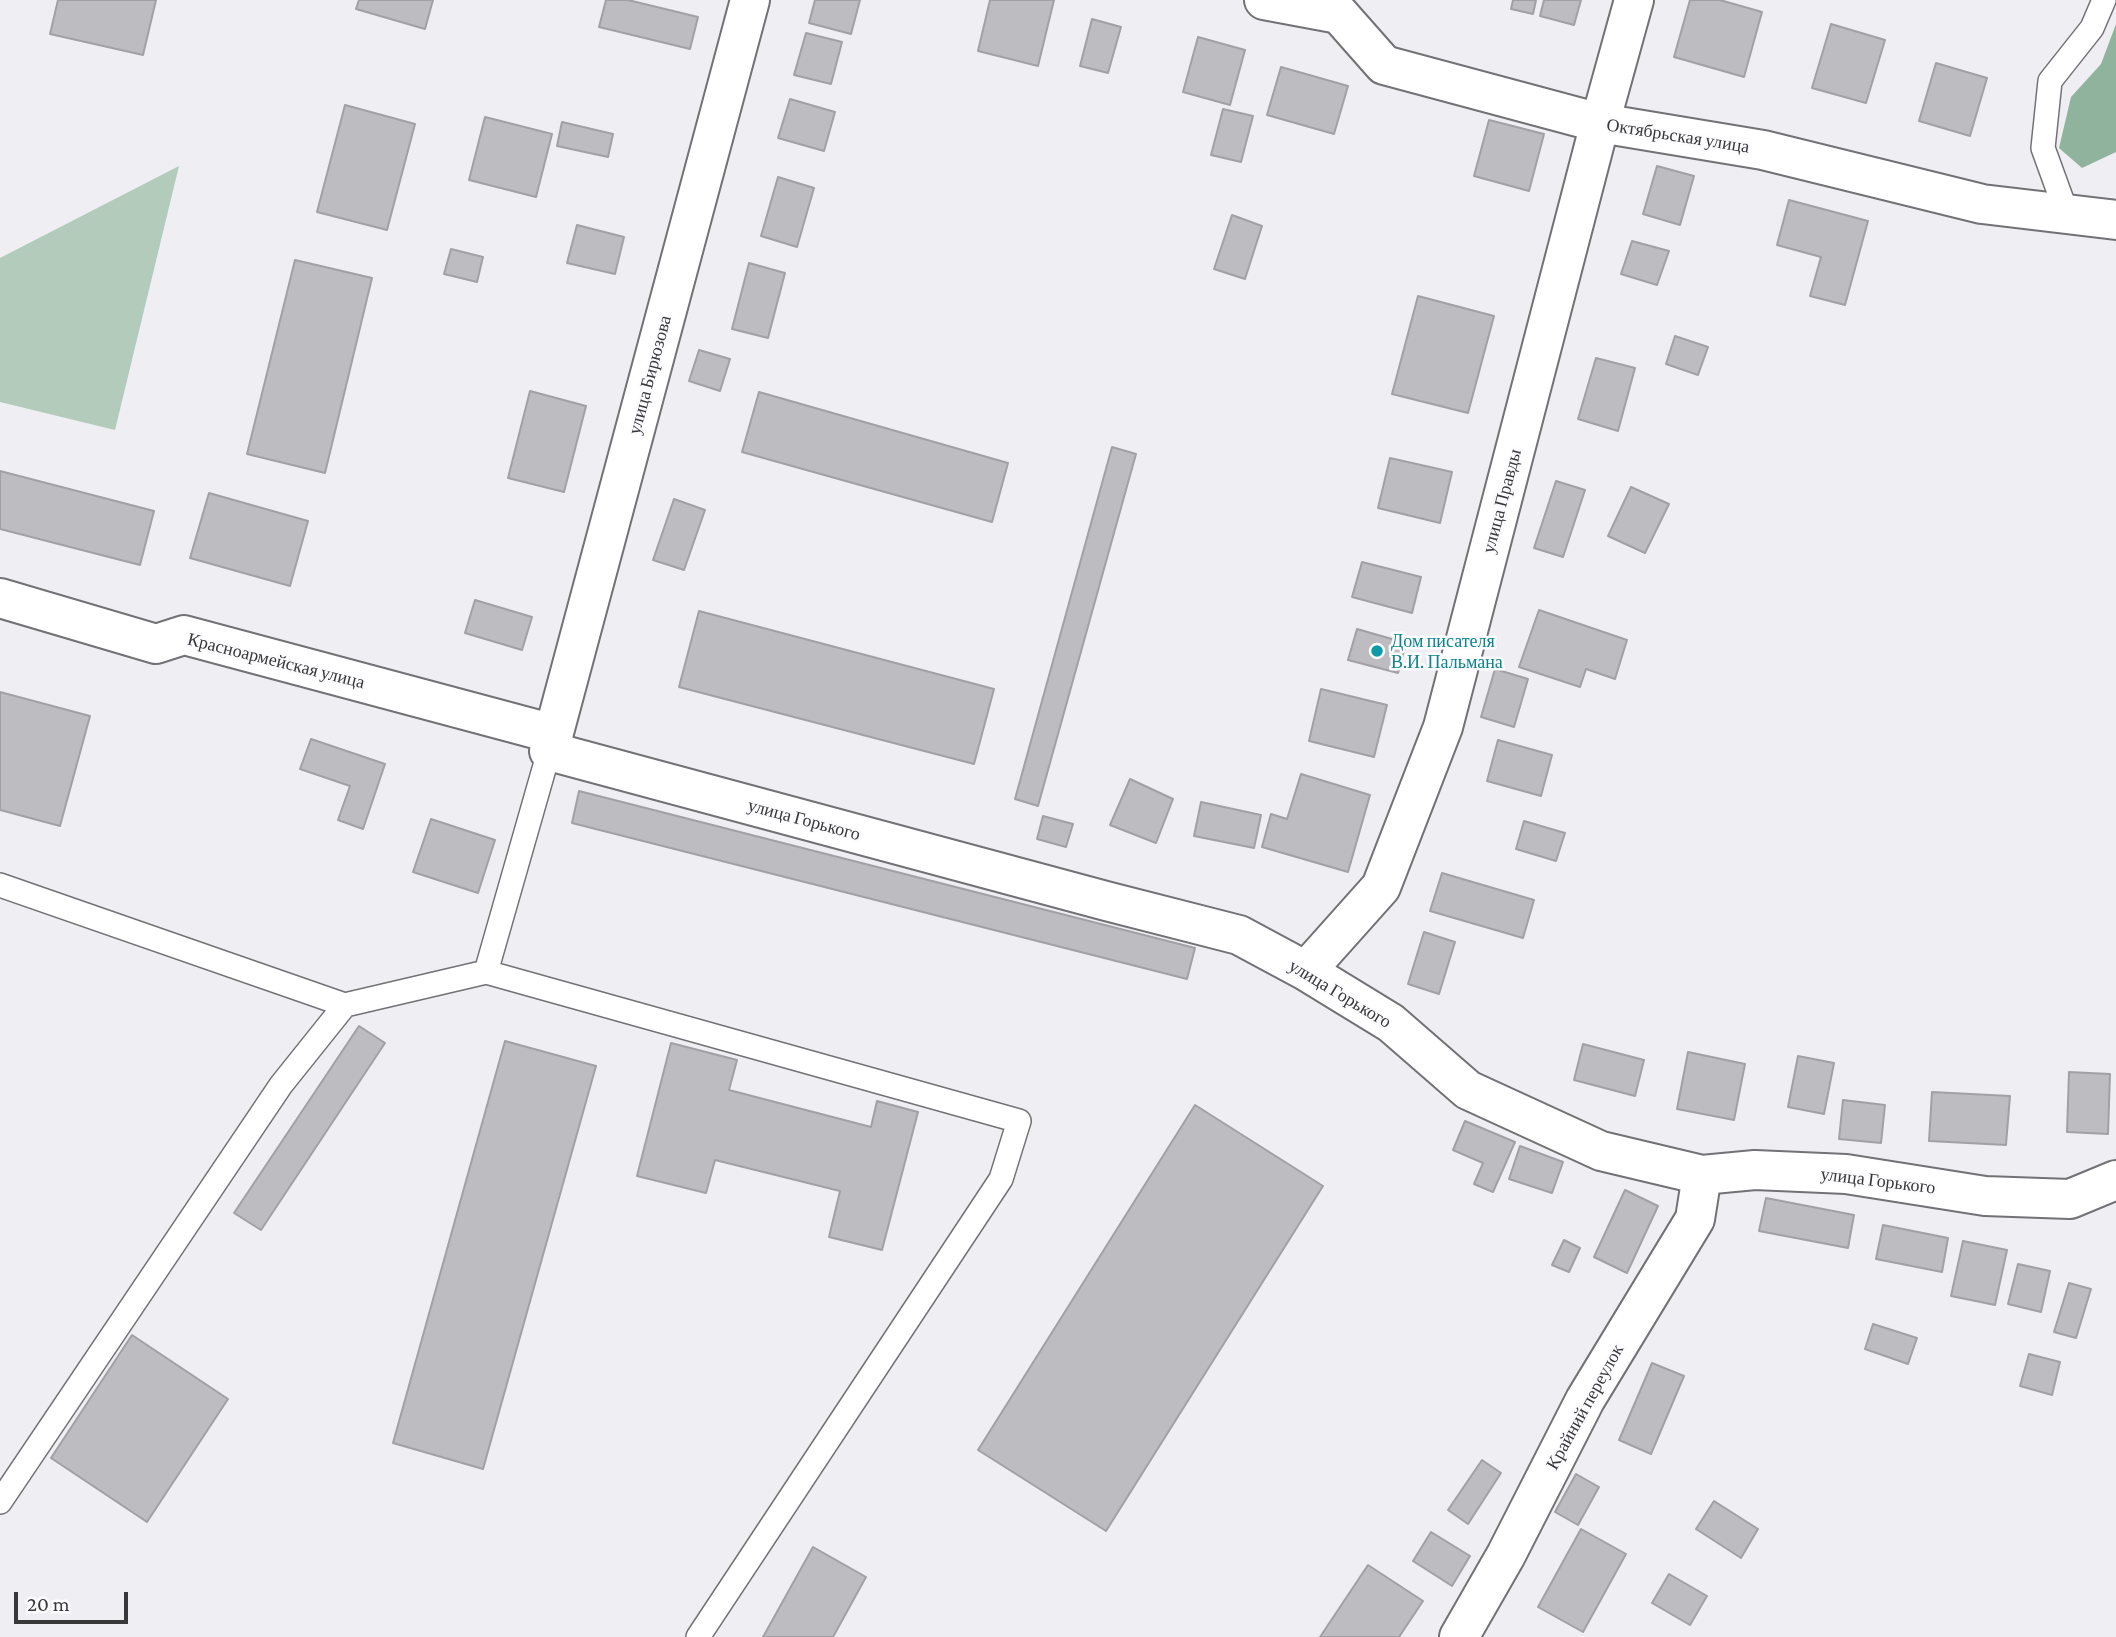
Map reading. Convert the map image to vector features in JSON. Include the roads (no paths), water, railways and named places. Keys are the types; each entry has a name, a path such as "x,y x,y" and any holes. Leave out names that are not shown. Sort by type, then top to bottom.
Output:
{"street":[{"name":"улица Бирюзова","path":"551,742 750,0"},
{"name":"Октябрьская улица","path":"1264,0 1339,14 1384,65 1600,123 1763,150 1982,204 2116,220"},
{"name":"улица Правды","path":"1306,971 1381,887 1443,727 1634,0"},
{"name":"Красноармейская улица","path":"0,598 156,644 184,635 551,742"},
{"name":"улица Горького","path":"551,742 1092,898 1239,935 1306,971 1391,1023 1468,1090 1601,1151 1702,1175 1755,1170 1846,1174 1985,1196 2070,1199 2116,1180"},
{"name":"Крайний переулок","path":"1459,1637 1506,1555 1585,1399 1695,1219 1702,1175"}],"lane":[{"path":"2067,214 2043,148 2050,81 2092,28 2104,0"},
{"path":"486,972 551,742"},
{"path":"0,885 345,1005 486,972 1019,1121 1001,1179 698,1637"},
{"path":"0,1502 281,1085 345,1005"}],"place":[{"name":"Дом писателя В.И. Пальмана","path":"1377,651"}]}
